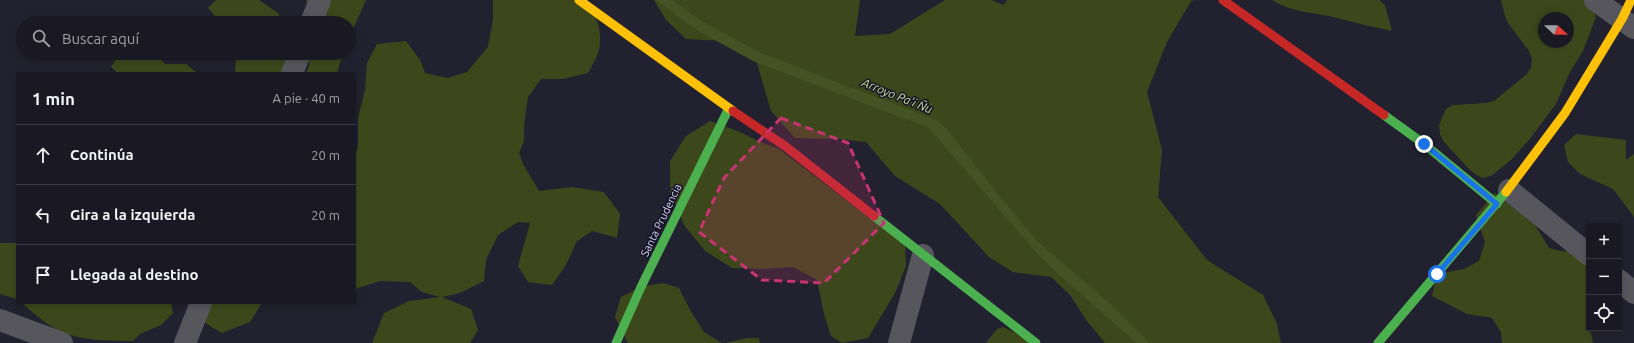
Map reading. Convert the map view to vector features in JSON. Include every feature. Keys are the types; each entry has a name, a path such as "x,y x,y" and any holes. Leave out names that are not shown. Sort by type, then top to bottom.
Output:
{"street":[{"path":"314,16 320,0"},
{"path":"579,0 729,108 785,146 1036,343"},
{"path":"1223,0 1424,144 1586,253"},
{"path":"1595,0 1628,24"},
{"path":"1378,343 1503,197 1565,113 1628,24 1631,0"},
{"path":"292,72 297,60"},
{"name":"Santa Prudencia","path":"616,343 641,287 729,108"},
{"path":"899,343 923,255"},
{"path":"1622,283 1634,293"},
{"path":"185,343 201,304"},
{"path":"0,320 62,343"}],"highlighted area":[{"path":"781,118 848,143 884,223 824,283 762,280 699,232 724,178"}],"shaded area":[{"path":"216,0 259,0 278,13 279,16 215,16 208,8"},
{"path":"306,0 366,0 356,22 356,16 309,16"},
{"path":"493,0 585,0 592,11 598,23 600,36 599,50 594,62 588,73 563,79 541,79 528,97 524,125 524,141 519,153 523,164 539,191 572,187 604,192 620,214 617,238 592,231 577,241 566,265 552,285 528,282 518,266 530,223 518,222 498,235 486,260 484,281 460,293 442,297 471,309 478,330 470,343 372,343 384,313 409,301 440,297 422,292 410,282 380,281 356,289 356,153 358,148 358,118 365,90 367,63 377,44 406,41 420,60 425,73 448,78 467,72 488,47 493,19"},
{"path":"654,0 860,0 855,36 890,34 945,0 991,0 1004,5 1007,0 1196,0 1191,1 1167,42 1147,92 1162,150 1158,197 1207,260 1263,295 1277,324 1281,343 1105,343 1087,321 1070,295 1051,277 1013,272 989,257 940,204 895,176 866,142 838,139 795,138 771,111 757,63 726,41 686,39 666,20"},
{"path":"656,0 673,0 698,19 759,52 936,120 946,128 1037,241 1113,306 1149,343 1137,343 1057,273 1034,250 929,128 753,61 695,29"},
{"path":"1272,0 1379,0 1385,5 1392,31 1296,10"},
{"path":"1501,0 1590,0 1596,17 1583,51 1569,74 1556,104 1529,140 1511,160 1491,176 1482,178 1469,169 1444,142 1440,134 1439,125 1446,109 1453,105 1486,103 1494,101 1527,74 1531,67 1532,59 1529,51 1508,23"},
{"path":"116,60 162,60 165,64 186,64 196,72 117,72 111,67"},
{"path":"236,60 286,60 285,69 283,72 235,72"},
{"path":"309,60 341,60 337,72 306,72 309,66"},
{"path":"710,121 779,149 905,245 906,266 895,293 868,338 842,343 831,336 824,314 817,280 793,267 765,269 732,268 705,251 684,225 670,193 670,161 686,136"},
{"path":"1576,134 1626,140 1626,160 1634,154 1634,217 1613,189 1580,174 1568,162 1564,145"},
{"path":"1495,193 1535,225 1549,248 1561,251 1586,253 1586,331 1591,331 1593,343 1502,343 1501,332 1492,318 1467,314 1432,296 1437,274 1464,269 1479,261 1485,242 1476,215"},
{"path":"0,243 16,243 16,299 0,294"},
{"path":"663,283 679,288 690,310 704,332 722,343 628,343 615,317 621,297 641,287"},
{"path":"23,304 171,304 173,313 161,325 140,334 133,341 86,339 77,337 59,331"},
{"path":"198,304 261,304 250,322 222,333 205,322 198,309"},
{"path":"1003,327 1036,343 986,343 997,329"},
{"path":"747,338 759,338 760,343 725,343"}],"traffic: fast":[{"path":"616,343 641,287 729,108"},
{"path":"1384,115 1424,144 1497,204"},
{"path":"1378,343 1506,192"},
{"path":"874,216 1036,343"}],"traffic: slow":[{"path":"579,0 733,111"},
{"path":"1506,192 1565,113 1622,19 1631,0"}],"traffic: jam":[{"path":"1223,0 1384,115"},
{"path":"733,111 785,146 874,216"}],"route":[{"path":"1424,144 1497,204 1437,274"}],"water label":[{"name":"Arroyo Pa'i Ñu","path":"897,96"}]}
